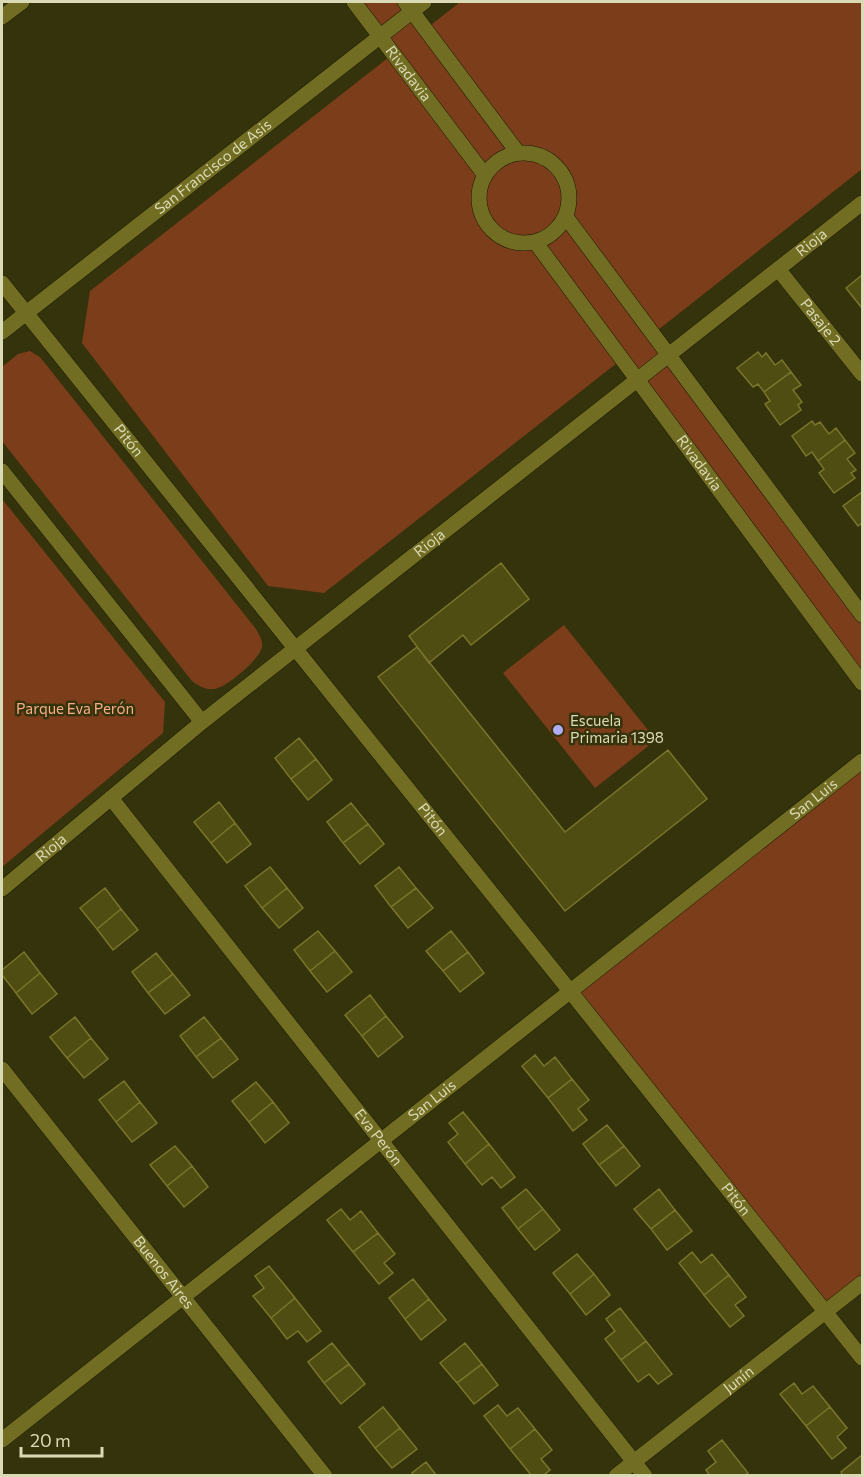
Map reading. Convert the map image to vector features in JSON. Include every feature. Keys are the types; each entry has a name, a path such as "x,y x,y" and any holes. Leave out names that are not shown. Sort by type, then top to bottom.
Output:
{"street":[{"path":"2,17 22,2"},
{"name":"Rivadavia","path":"354,2 484,174"},
{"path":"414,5 518,153"},
{"name":"San Francisco de Asis","path":"2,332 380,36 414,5"},
{"path":"518,153 537,154 554,163 566,178 570,196 566,217 559,228 549,237 536,243 511,242 493,233 481,215 478,194 484,174 498,159 518,153"},
{"name":"Rioja","path":"2,889 202,722 862,203"},
{"path":"566,217 862,615"},
{"name":"Rivadavia","path":"536,243 862,683"},
{"name":"Pasaje 2","path":"778,269 862,374"},
{"name":"Pitón","path":"2,282 862,1358"},
{"path":"2,471 202,722"},
{"name":"San Luis","path":"2,1440 862,761"},
{"name":"Eva Perón","path":"111,798 645,1476"},
{"name":"Buenos Aires","path":"2,1069 325,1476"},
{"name":"Junín","path":"616,1476 862,1283"}],"green space":[{"path":"354,2 405,2 426,29 460,2 862,2 862,169 653,334 862,615 862,683 622,359 324,593 268,586 82,343 90,291 393,54"},
{"path":"30,351 40,357 256,629 262,642 260,652 249,665 226,684 211,689 192,681 2,441 2,367 18,354"},
{"name":"Parque Eva Perón","path":"2,499 165,702 163,733 2,867"},
{"path":"564,625 656,740 595,788 503,673"},
{"path":"862,761 862,1283 826,1312 570,991"}],"building":[{"path":"862,275 862,308 846,288"},
{"path":"758,352 762,357 766,353 775,365 782,360 791,372 764,392 758,384 753,387 737,368"},
{"path":"791,372 801,385 793,390 802,402 798,405 801,410 780,425 765,404 770,401 764,392"},
{"path":"812,421 815,425 820,422 829,434 836,428 845,440 818,461 812,452 806,456 792,436"},
{"path":"845,440 855,453 847,459 856,470 851,473 855,478 834,493 819,473 824,469 818,461"},
{"path":"862,492 862,523 858,526 843,506"},
{"path":"501,563 529,599 471,645 463,635 429,663 409,636"},
{"path":"417,647 565,832 668,750 707,799 565,911 378,677"},
{"path":"299,738 316,759 291,779 275,758"},
{"path":"316,759 332,780 308,800 291,779"},
{"path":"219,802 235,823 211,843 194,822"},
{"path":"351,803 368,824 343,843 327,822"},
{"path":"235,823 251,844 227,863 211,843"},
{"path":"368,824 384,844 360,864 343,843"},
{"path":"270,867 287,888 262,908 245,886"},
{"path":"399,867 416,888 391,907 375,886"},
{"path":"105,888 121,909 97,929 80,908"},
{"path":"287,888 303,908 279,928 262,908"},
{"path":"416,888 433,908 408,928 391,907"},
{"path":"121,909 138,930 113,950 97,929"},
{"path":"318,931 335,951 310,971 294,950"},
{"path":"451,931 468,952 443,971 426,951"},
{"path":"335,951 352,972 327,992 310,971"},
{"path":"24,952 40,973 16,993 2,975 2,970"},
{"path":"468,952 484,973 460,992 443,971"},
{"path":"156,953 173,974 148,993 132,972"},
{"path":"40,973 57,994 32,1014 16,993"},
{"path":"173,974 190,995 165,1014 148,993"},
{"path":"370,995 386,1016 362,1036 345,1015"},
{"path":"386,1016 403,1037 378,1057 362,1036"},
{"path":"75,1017 91,1038 67,1058 50,1037"},
{"path":"204,1017 221,1038 196,1057 180,1036"},
{"path":"91,1038 108,1059 84,1078 67,1058"},
{"path":"221,1038 238,1059 213,1078 196,1057"},
{"path":"535,1055 544,1066 555,1057 572,1079 548,1098 522,1066"},
{"path":"572,1079 589,1100 578,1109 587,1120 573,1131 548,1098"},
{"path":"124,1081 140,1102 116,1122 99,1100"},
{"path":"256,1082 273,1102 249,1122 232,1101"},
{"path":"140,1102 157,1123 132,1142 116,1122"},
{"path":"273,1102 289,1123 265,1143 249,1122"},
{"path":"463,1112 489,1144 465,1164 448,1142 458,1134 449,1123"},
{"path":"607,1125 624,1146 599,1165 583,1144"},
{"path":"489,1144 515,1177 501,1188 492,1177 482,1185 465,1164"},
{"path":"175,1146 192,1166 167,1186 150,1165"},
{"path":"624,1146 640,1166 616,1186 599,1165"},
{"path":"192,1166 208,1187 184,1207 167,1186"},
{"path":"526,1189 543,1209 518,1229 502,1208"},
{"path":"659,1189 675,1210 651,1229 634,1209"},
{"path":"341,1209 350,1220 361,1211 378,1233 353,1252 327,1220"},
{"path":"543,1209 560,1230 535,1250 518,1229"},
{"path":"675,1210 692,1231 667,1250 651,1229"},
{"path":"378,1233 395,1254 384,1263 393,1273 379,1284 353,1252"},
{"path":"692,1252 701,1263 712,1254 729,1275 704,1295 679,1263"},
{"path":"577,1254 594,1274 570,1294 553,1273"},
{"path":"269,1266 295,1298 271,1318 253,1296 264,1288 255,1276"},
{"path":"594,1274 610,1295 586,1315 570,1294"},
{"path":"729,1275 746,1297 735,1305 744,1316 730,1327 704,1295"},
{"path":"413,1279 429,1299 405,1319 389,1298"},
{"path":"295,1298 321,1331 307,1342 298,1331 287,1339 271,1318"},
{"path":"429,1299 446,1320 421,1340 405,1319"},
{"path":"620,1308 646,1341 621,1360 605,1339 615,1331 606,1319"},
{"path":"646,1341 672,1374 658,1384 649,1374 638,1382 621,1360"},
{"path":"332,1343 349,1364 324,1383 308,1362"},
{"path":"465,1343 482,1364 457,1383 440,1363"},
{"path":"349,1364 365,1384 341,1404 324,1383"},
{"path":"482,1364 498,1385 474,1404 457,1383"},
{"path":"794,1383 802,1394 813,1386 830,1407 806,1426 780,1394"},
{"path":"498,1405 507,1416 518,1408 535,1429 510,1449 484,1416"},
{"path":"383,1407 400,1428 375,1448 359,1427"},
{"path":"830,1407 847,1428 837,1437 846,1448 832,1459 806,1426"},
{"path":"400,1428 417,1449 392,1468 375,1448"},
{"path":"535,1429 552,1450 541,1459 550,1470 543,1476 532,1476 510,1449"},
{"path":"722,1440 748,1473 744,1476 710,1476 706,1470 716,1462 708,1451"},
{"path":"862,1455 862,1476 843,1476 841,1472"},
{"path":"426,1462 437,1476 414,1476 412,1473"}],"place":[{"name":"Escuela Primaria 1398","path":"558,730"}]}
